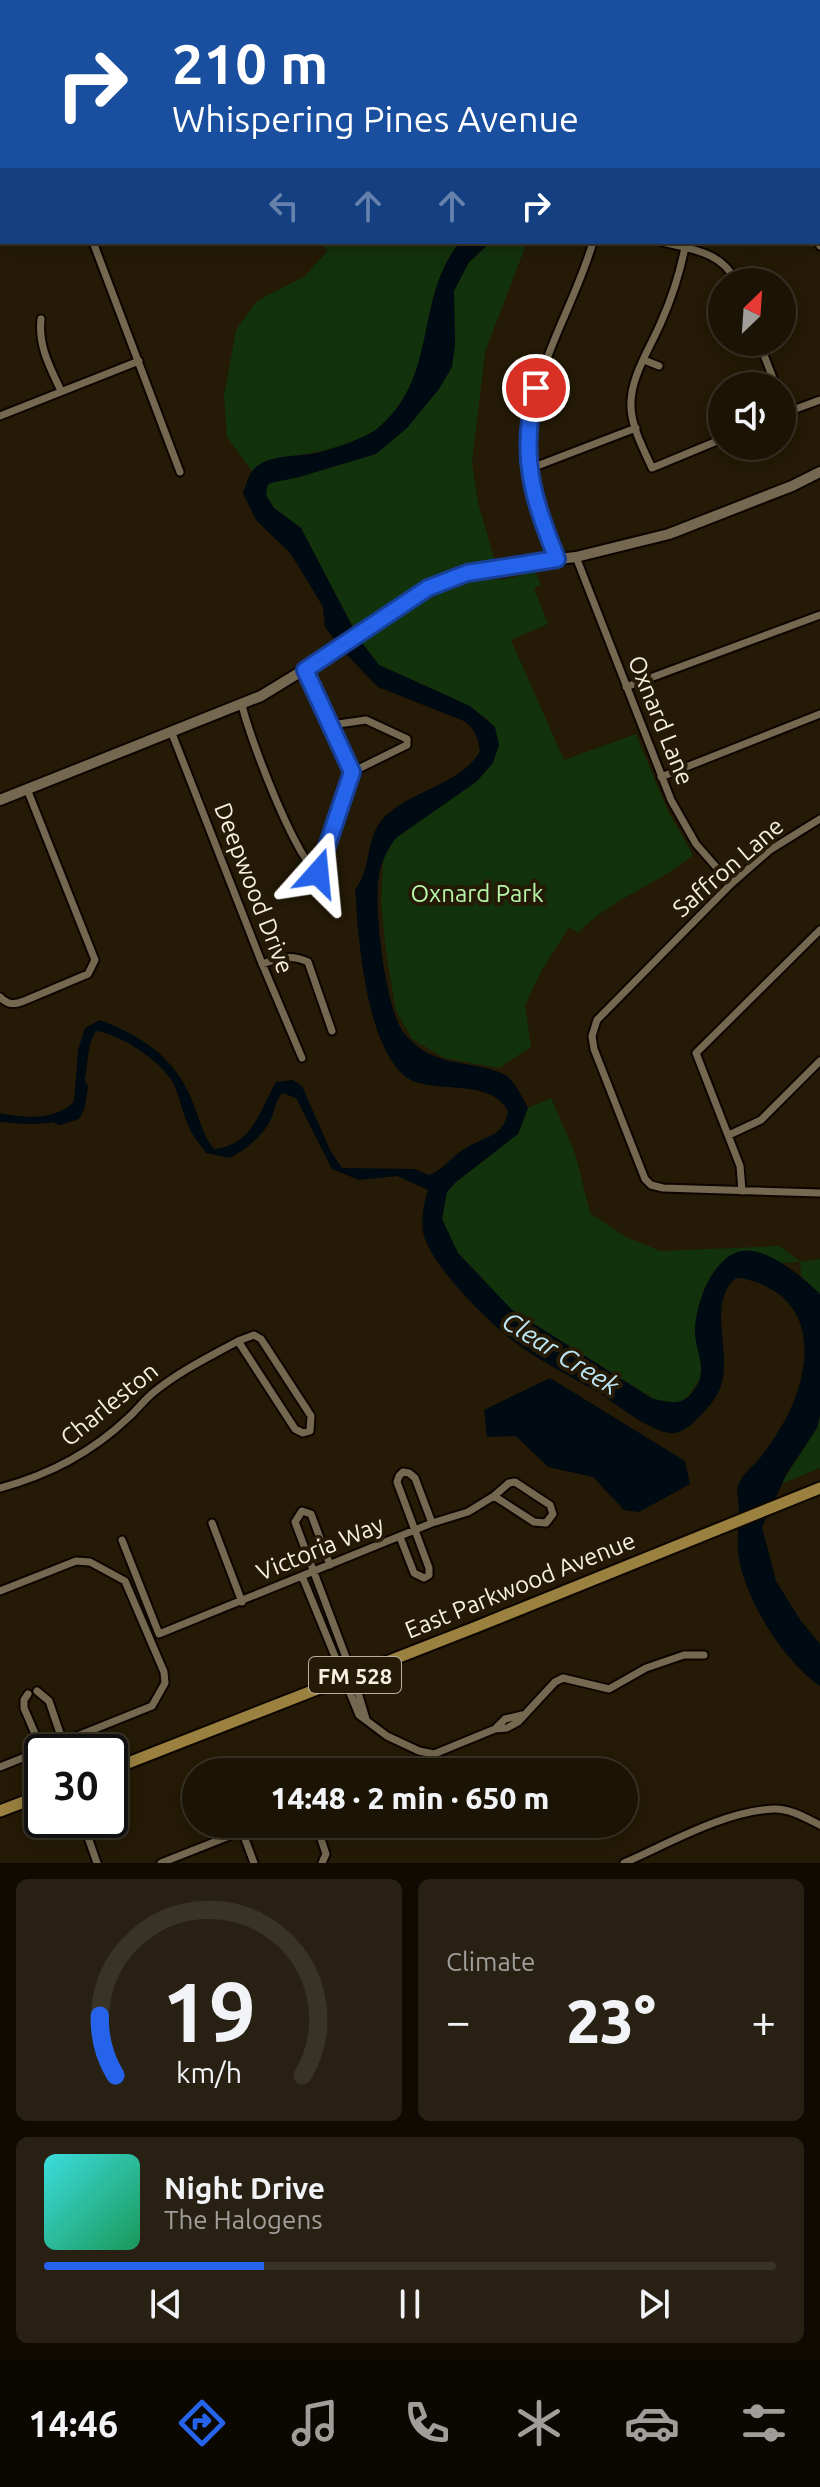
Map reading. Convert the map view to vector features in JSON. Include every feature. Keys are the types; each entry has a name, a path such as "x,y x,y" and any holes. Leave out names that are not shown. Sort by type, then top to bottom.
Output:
{"main road":[{"path":"0,800 242,705 310,666 419,593 467,573 576,557 669,534 820,472"},
{"name":"East Parkwood Avenue","path":"128,1763 818,1489"},
{"path":"0,1811 24,1802"}],"street":[{"path":"94,244 180,472"},
{"path":"557,559 537,509 529,469 530,413 536,388 582,278 592,244"},
{"path":"708,445 652,468 631,411 632,394 663,317 686,245 711,255 729,268"},
{"path":"41,319 39,336 61,391"},
{"path":"644,360 659,366"},
{"path":"0,416 139,361"},
{"path":"796,409 820,400"},
{"path":"529,469 636,428"},
{"name":"Oxnard Lane","path":"576,557 661,777 696,844 731,884"},
{"path":"626,687 820,615"},
{"path":"242,705 283,816 309,867 318,873 352,772 310,666"},
{"path":"661,777 820,714"},
{"path":"331,725 366,720 407,739 407,745 352,772"},
{"name":"Deepwood Drive","path":"171,731 302,1058"},
{"path":"0,997 14,1005 88,974 95,960 27,789"},
{"name":"Saffron Lane","path":"742,1191 663,1188 651,1185 645,1179 594,1049 592,1036 597,1020 731,884 770,850 820,819"},
{"path":"820,930 696,1053 740,1166 742,1191 820,1193"},
{"path":"262,964 283,957 297,957 308,962 332,1031"},
{"path":"729,1135 761,1120 820,1061"},
{"path":"254,1335 261,1339 311,1416 310,1431 303,1433 295,1429 238,1341 254,1335"},
{"name":"Charleston","path":"0,1488 63,1467 129,1418 151,1394 177,1374 238,1341"},
{"path":"400,1537 414,1573 424,1578 429,1575 397,1482 403,1472 415,1478 432,1523"},
{"name":"Victoria Way","path":"122,1540 159,1634 432,1523 468,1512 509,1483 515,1482 548,1503 553,1514 546,1523 538,1524 494,1496"},
{"path":"330,1565 311,1514 302,1511 295,1522 348,1677"},
{"path":"212,1523 242,1602"},
{"path":"0,1591 76,1561 90,1562 125,1581 164,1672 165,1683 152,1706 86,1734"},
{"path":"302,1576 366,1721 387,1736 419,1751 434,1754 518,1722 555,1682 563,1678 609,1689 646,1668 684,1655 704,1655"},
{"path":"35,1734 24,1708 24,1700 32,1692 49,1701 56,1734"},
{"path":"0,1767 24,1757"},
{"path":"624,1863 717,1823 773,1809 797,1814 820,1825"},
{"path":"88,1838 97,1863"},
{"path":"161,1863 180,1860 227,1838"},
{"path":"245,1838 254,1863"},
{"path":"321,1838 325,1847 322,1863"}],"green space":[{"path":"320,244 459,244 436,288 419,362 397,408 378,428 357,440 317,452 268,460 252,471 227,437 224,396 236,330 257,301 305,276 328,250"},
{"name":"Oxnard Park","path":"489,244 526,244 485,352 472,463 478,502 500,580 535,572 541,585 534,588 548,624 511,640 564,760 636,734 667,809 693,855 604,911 578,933 569,927 525,1005 531,1047 499,1068 444,1058 412,1039 396,1011 381,902 384,849 406,825 476,782 493,763 489,720 455,699 379,665 359,639 301,528 274,508 266,495 270,483 376,454 455,345 454,291 469,262"},
{"path":"551,1098 575,1153 590,1213 626,1237 660,1251 779,1246 801,1262 820,1259 820,1294 801,1276 800,1262 779,1263 755,1252 704,1288 695,1333 702,1361 700,1378 688,1397 676,1403 654,1399 512,1310 458,1253 442,1219 447,1192 456,1182 518,1134 528,1108"},
{"path":"820,1416 820,1468 781,1484 817,1428"}],"water":[{"name":"Clear Creek","path":"459,244 489,244 469,262 454,291 455,345 452,367 439,389 407,428 376,454 270,483 266,495 274,508 301,528 359,639 379,665 470,706 495,727 499,745 493,763 476,782 396,838 383,861 378,885 385,973 389,995 402,1030 415,1045 431,1055 491,1069 508,1077 528,1108 518,1134 447,1192 442,1219 458,1253 512,1310 653,1399 680,1401 695,1388 701,1373 695,1333 698,1307 710,1278 728,1257 740,1251 753,1251 771,1257 820,1294 820,1416 817,1428 787,1473 762,1527 776,1581 801,1621 820,1644 820,1686 793,1662 769,1630 750,1594 738,1553 738,1486 781,1427 790,1411 802,1374 804,1337 799,1320 790,1305 776,1292 757,1282 736,1278 727,1288 721,1313 724,1369 721,1387 712,1403 683,1430 671,1433 661,1431 535,1356 491,1322 448,1276 428,1245 422,1222 428,1190 397,1176 359,1180 332,1169 296,1098 282,1093 264,1130 230,1158 206,1153 191,1131 175,1087 166,1073 127,1043 96,1031 89,1051 82,1101 72,1116 42,1124 0,1122 0,1113 30,1117 49,1115 74,1102 78,1050 85,1028 100,1020 142,1040 165,1059 184,1083 203,1131 214,1149 227,1146 246,1134 276,1082 293,1080 302,1086 330,1150 342,1168 415,1169 429,1175 503,1126 508,1111 490,1094 422,1084 408,1078 394,1064 382,1043 371,1009 363,972 355,889 364,874 372,838 381,821 405,802 447,780 471,763 480,751 477,738 464,721 378,687 342,650 325,627 323,607 290,553 256,520 243,493 251,472 266,461 323,451 358,439 378,428 397,407 419,362 436,288"},
{"path":"550,1378 685,1461 690,1484 639,1512 624,1510 593,1477 548,1467 516,1436 487,1437 484,1410"}],"waterway":[{"path":"59,1119 75,1114 82,1087"}],"route":[{"path":"318,873 352,772 305,670 405,601 448,579 505,565 557,559 537,509 529,469 530,413 536,388"}]}
